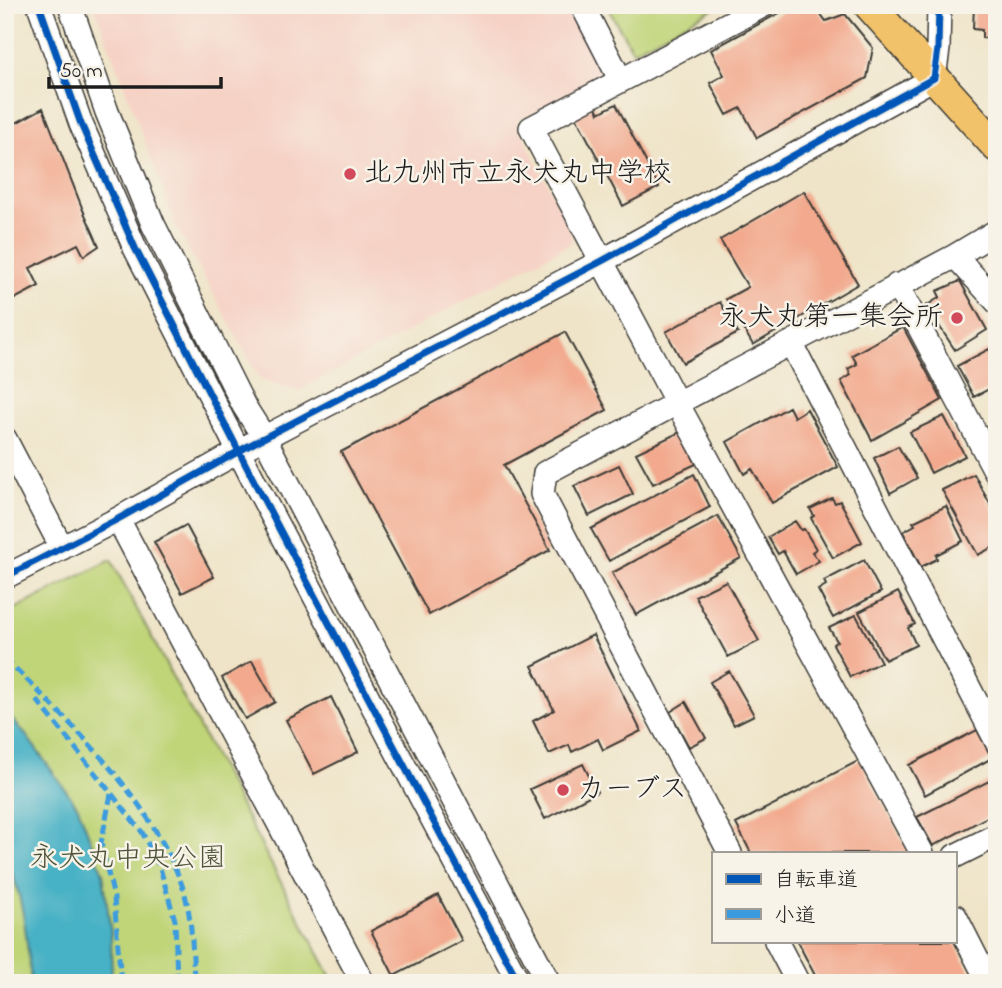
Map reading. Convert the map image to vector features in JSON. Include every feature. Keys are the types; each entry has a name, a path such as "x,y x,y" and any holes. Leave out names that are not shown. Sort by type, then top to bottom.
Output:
{"main road":[{"path":"869,5 997,147"}],"street":[{"path":"39,5 81,124 135,248 239,452 519,983"},
{"path":"70,5 107,112 153,224 244,406 265,439 549,983"},
{"path":"582,5 620,79"},
{"path":"764,5 531,128 921,852"},
{"path":"5,576 118,519 239,452 602,261 934,78 939,5"},
{"path":"729,852 542,494 545,473 791,344 997,231"},
{"path":"955,256 997,302"},
{"path":"897,285 997,474"},
{"path":"791,344 997,742"},
{"path":"5,439 62,548"},
{"path":"118,519 363,983"},
{"path":"956,856 997,835"},
{"path":"956,918 989,983"},
{"path":"777,942 798,983"}],"shaded area":[{"name":"北九州市立永犬丸中学校","path":"94,5 575,5 608,68 602,78 516,121 572,233 571,243 298,391 260,379 177,228"}],"green space":[{"path":"606,5 720,5 633,51"},
{"name":"永犬丸中央公園","path":"111,560 334,983 5,983 5,614"}],"water":[{"path":"5,711 26,735 78,807 103,873 111,933 112,983 31,983 21,902 5,855"}],"building":[{"path":"794,5 814,5 826,21 845,14 873,48 867,78 757,138 741,108 727,115 710,83 724,75 711,50"},
{"path":"900,5 933,5 933,12 900,12"},
{"path":"974,5 997,5 997,39 982,38 982,30 973,29"},
{"path":"616,104 659,187 623,206 575,115 595,105 599,113"},
{"path":"43,108 99,246 84,256 78,244 30,268 39,286 5,304 5,129"},
{"path":"804,191 858,284 753,345 726,299 748,287 720,240"},
{"name":"永犬丸第一集会所","path":"960,281 987,330 955,350 926,306 940,297 937,291"},
{"path":"720,302 738,333 683,363 666,332"},
{"path":"903,327 942,400 872,440 841,381 851,375 848,369 857,364 852,355"},
{"path":"565,332 607,410 504,465 550,550 429,615 341,452"},
{"path":"989,349 997,364 997,385 974,397 957,366"},
{"path":"789,407 794,417 807,409 838,467 772,503 752,469 744,474 727,442"},
{"path":"944,416 965,456 931,473 910,432"},
{"path":"680,432 696,464 653,484 636,453"},
{"path":"898,446 917,478 890,493 874,458"},
{"path":"619,465 633,494 589,516 574,486"},
{"path":"694,474 710,507 609,561 591,529"},
{"path":"974,474 997,517 997,545 978,555 942,490"},
{"path":"832,498 835,503 840,501 862,542 833,558 811,518 814,516 810,509"},
{"path":"946,506 963,541 936,555 937,559 921,567 903,532 915,525 913,522"},
{"path":"718,516 741,558 636,615 612,573"},
{"path":"795,521 801,530 804,529 816,549 812,552 819,561 796,574 783,551 778,554 768,537"},
{"path":"186,525 214,577 182,593 154,542"},
{"path":"864,560 881,592 833,618 818,590 826,585 824,581"},
{"path":"726,581 759,641 728,657 695,596"},
{"path":"898,592 915,624 908,628 916,645 885,660 859,612"},
{"path":"856,615 881,662 850,677 833,644 837,641 829,628"},
{"path":"593,635 641,731 603,750 598,739 572,752 569,745 549,754 533,721 554,710 532,666"},
{"path":"252,661 275,702 245,719 222,678"},
{"path":"729,671 754,715 734,725 710,682"},
{"path":"331,697 358,752 314,774 286,720"},
{"path":"686,702 706,738 689,747 670,712"},
{"path":"977,730 992,758 925,795 909,765"},
{"path":"860,760 908,852 750,852 736,824"},
{"name":"カーブス","path":"583,764 597,792 545,819 530,789"},
{"path":"989,781 997,796 997,812 933,846 917,817"},
{"path":"438,895 462,941 394,976 371,931"},
{"path":"798,942 955,942 976,983 819,983"}],"marked path":[{"path":"5,658 107,764 151,824 169,855 186,899 192,935 194,983"},
{"path":"37,700 142,832 160,868 175,920 177,983"},
{"path":"111,794 101,843 114,898 121,983"},
{"path":"331,983 343,976"}],"cycle path":[{"path":"39,5 81,124 135,248 256,485 519,983"},
{"path":"5,577 602,261 934,78 939,5"}],"place":[{"name":"北九州市立永犬丸中学校","path":"350,174"},
{"name":"永犬丸第一集会所","path":"957,318"},
{"name":"カーブス","path":"563,790"}]}
